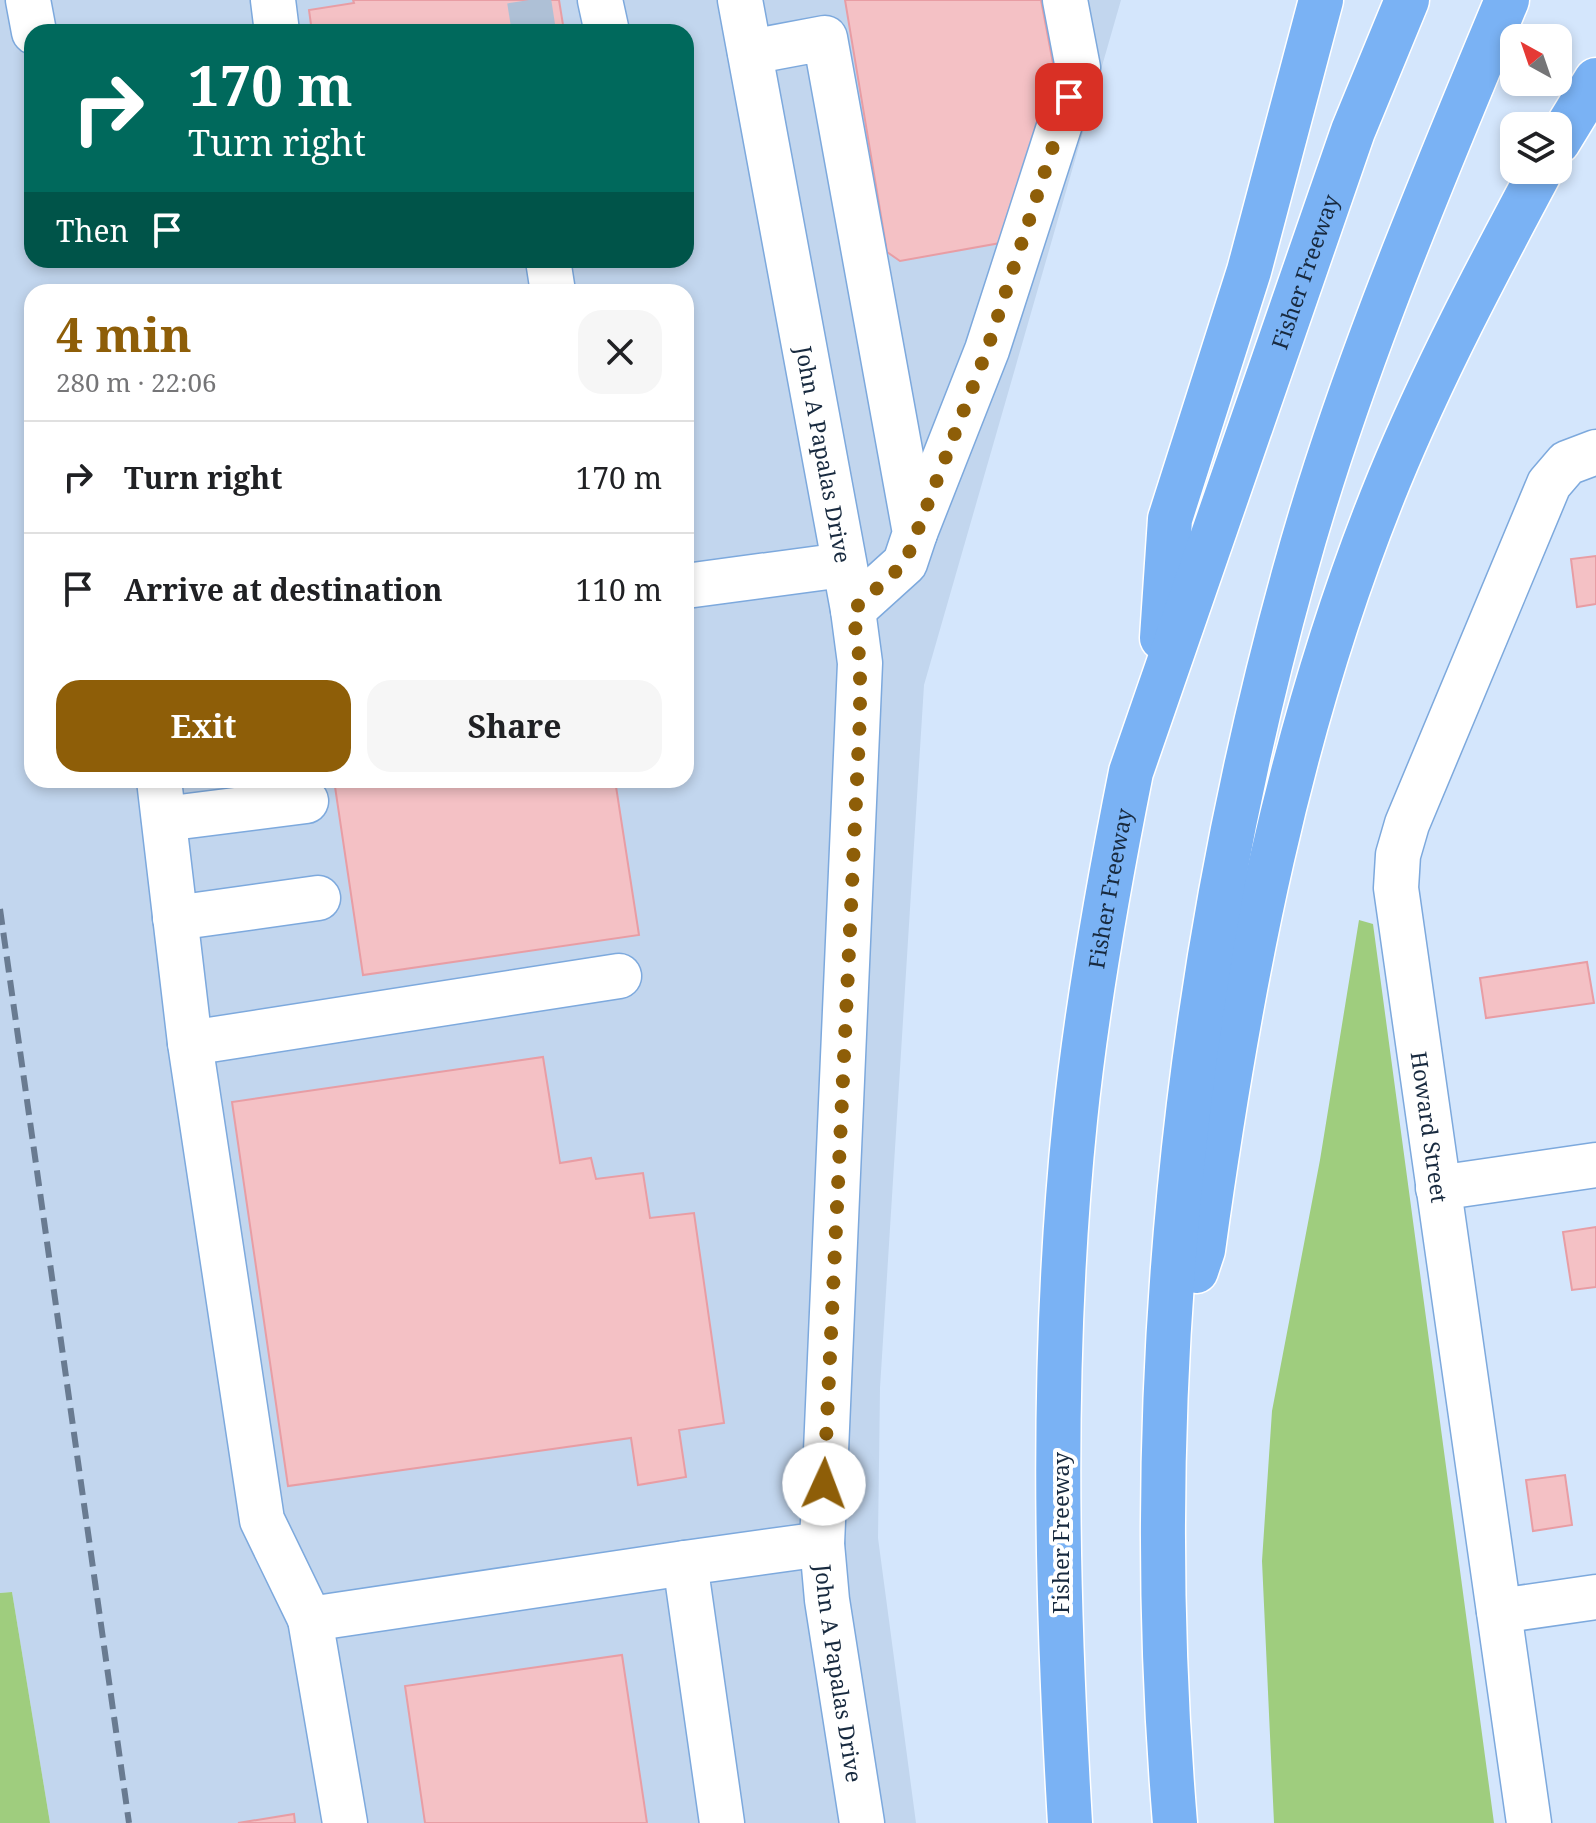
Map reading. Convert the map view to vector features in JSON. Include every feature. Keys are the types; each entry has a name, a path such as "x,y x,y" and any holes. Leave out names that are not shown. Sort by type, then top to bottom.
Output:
{"highway":[{"path":"1158,697 1170,519 1249,271 1321,0"},
{"name":"Fisher Freeway","path":"1070,1823 1059,1572 1059,1368 1066,1225 1089,1008 1111,870 1131,772 1353,131 1407,0"},
{"path":"1175,1823 1165,1635 1166,1356 1183,1158 1210,959 1245,766 1295,571 1345,412 1439,165 1507,0"},
{"path":"1572,119 1596,80"},
{"path":"1166,1356 1203,1250 1249,962 1324,667 1389,480 1474,296 1534,184"}],"street":[{"path":"28,0 32,24"},
{"path":"273,0 276,24"},
{"path":"600,0 605,24"},
{"name":"John A Papalas Drive","path":"740,0 853,610 860,663 822,1544 827,1600 862,1823"},
{"path":"853,610 905,563 987,350 1078,68 1065,0"},
{"path":"750,52 825,38 915,533"},
{"name":"Howard Street","path":"1529,1823 1396,888 1398,855 1407,824 1549,484 1581,458"},
{"path":"694,585 843,565"},
{"path":"306,801 162,799 190,1043 262,1520 310,1619 345,1823"},
{"path":"175,918 318,898"},
{"path":"190,1043 619,976"},
{"path":"1438,1188 1596,1165"},
{"path":"310,1619 822,1544"},
{"path":"685,1563 722,1823"},
{"path":"1499,1611 1596,1597"}],"shaded area":[{"path":"0,0 1121,0 924,685 880,1388 878,1538 916,1823 50,1823 12,1592 0,1593"}],"green space":[{"path":"1359,920 1373,924 1494,1823 1274,1823 1262,1561 1272,1411 1320,1160"},
{"path":"12,1592 50,1823 0,1823 0,1593"}],"building":[{"path":"353,0 559,0 563,24 311,24 309,10 354,3"},
{"path":"845,0 1041,0 1056,79 1000,243 900,261 887,252"},
{"path":"1596,556 1596,604 1577,607 1571,559"},
{"path":"335,788 616,788 639,935 363,975"},
{"path":"1587,962 1594,1003 1486,1018 1480,978"},
{"path":"543,1057 560,1163 591,1158 596,1179 643,1173 650,1218 694,1213 724,1423 679,1430 686,1477 638,1485 631,1438 288,1486 232,1102"},
{"path":"1596,1227 1596,1287 1572,1290 1563,1232"},
{"path":"1565,1475 1572,1525 1533,1531 1526,1480"},
{"path":"622,1655 647,1823 425,1823 405,1686"},
{"path":"294,1814 295,1823 238,1823"}],"tunnel":[{"path":"529,0 533,24"}],"railway":[{"path":"0,909 129,1823"}],"route":[{"path":"824,1484 860,716 860,663 853,610 905,563 987,350 1069,97"}]}
